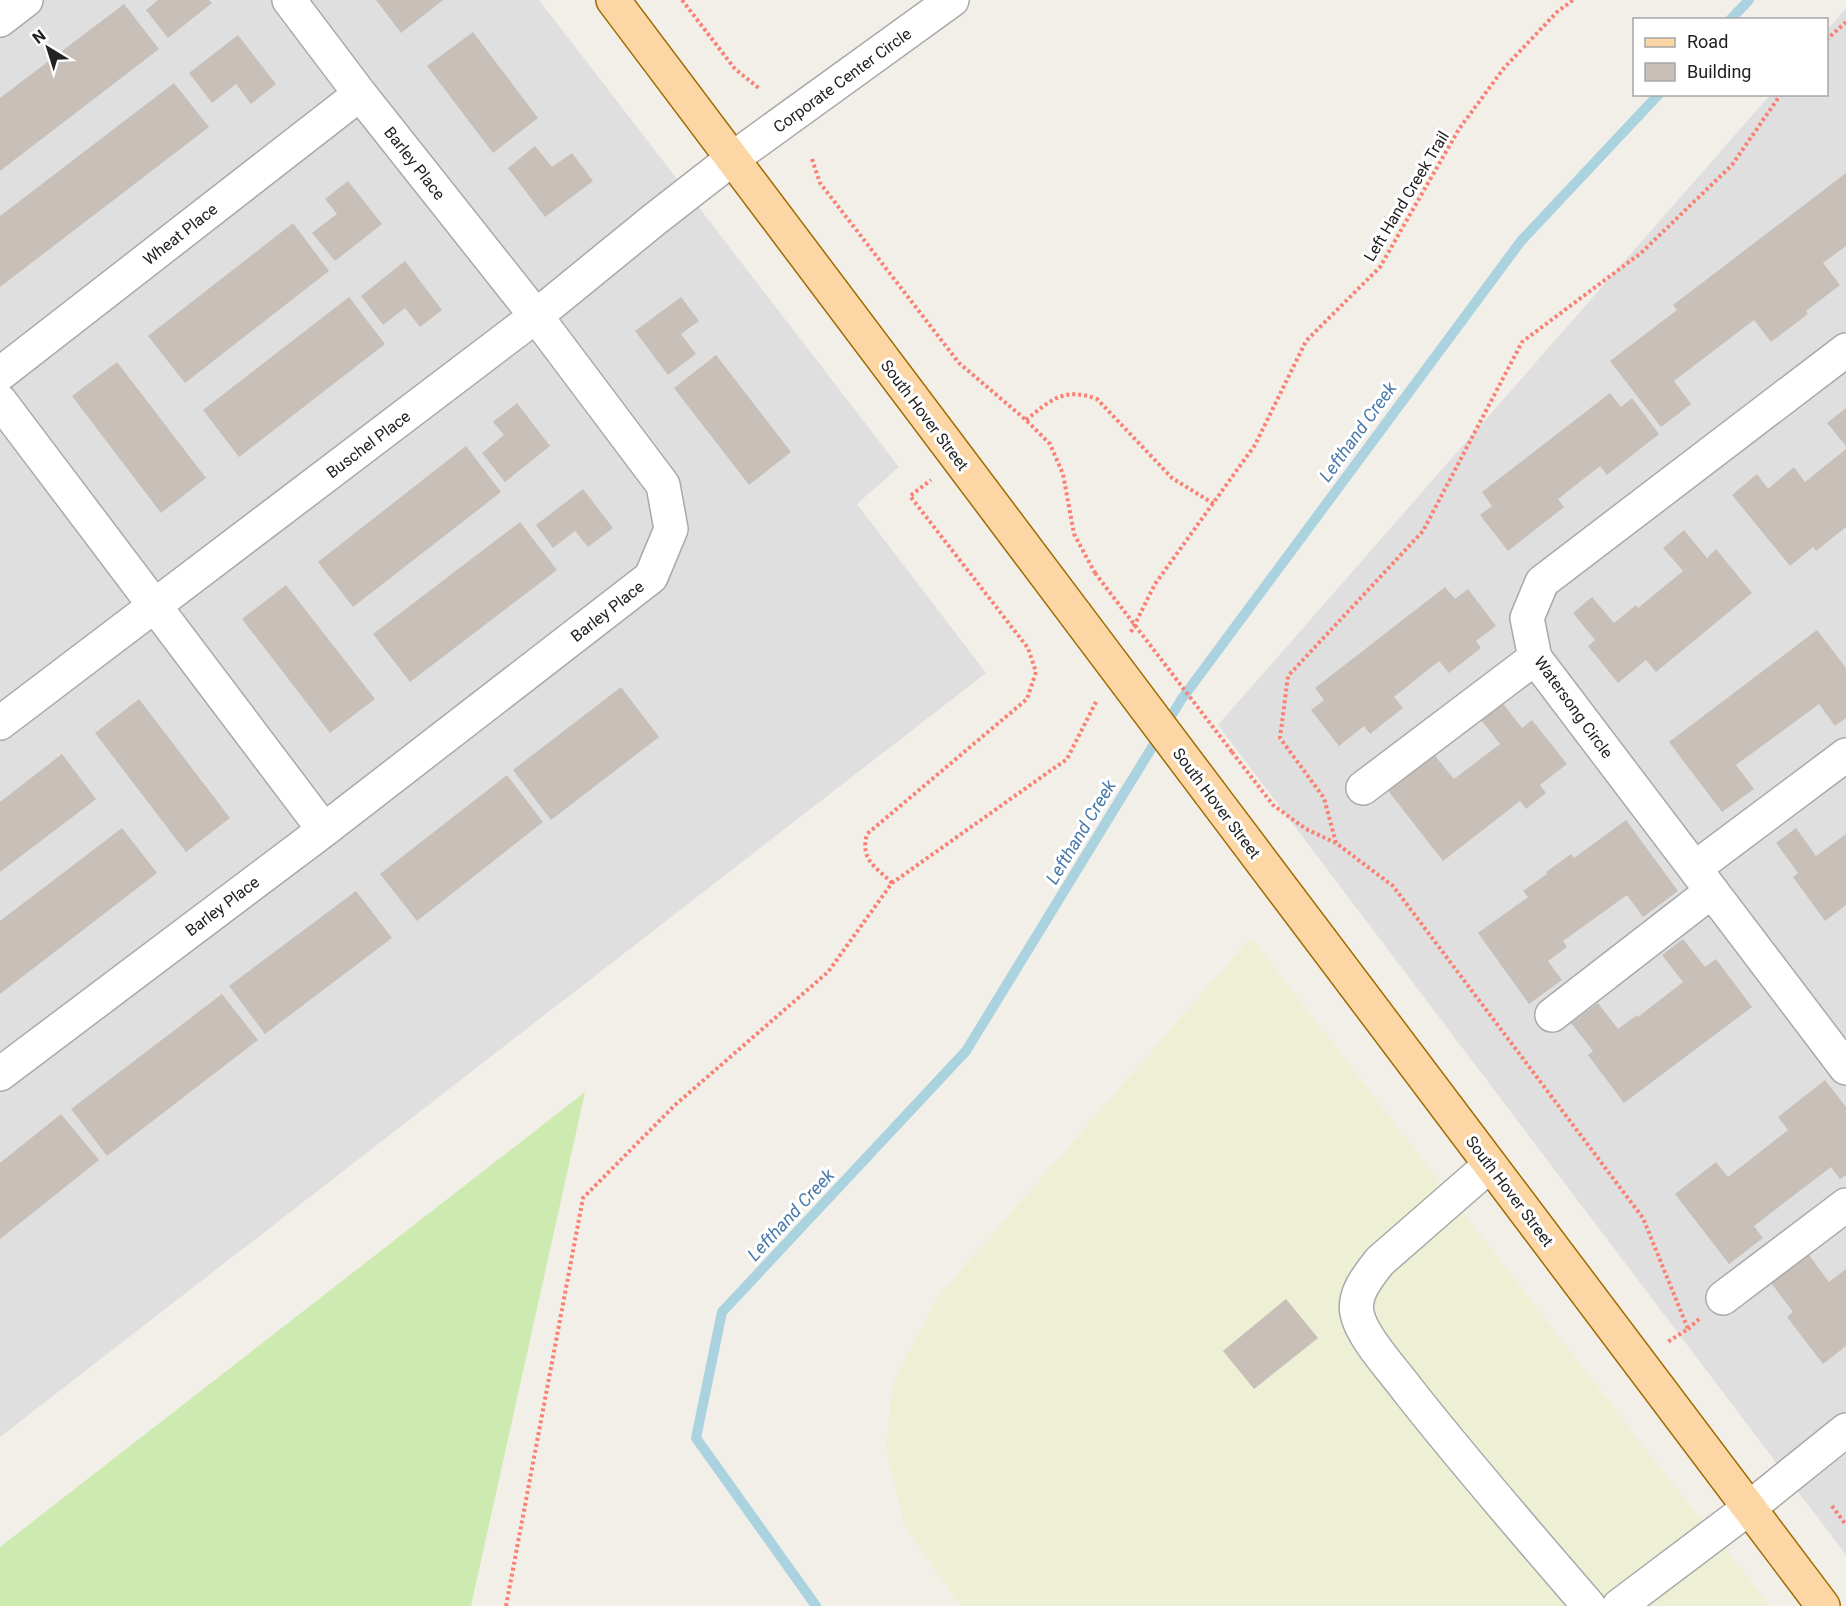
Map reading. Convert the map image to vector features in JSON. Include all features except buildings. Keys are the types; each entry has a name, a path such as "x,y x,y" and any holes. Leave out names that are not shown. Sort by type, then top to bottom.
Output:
{"main road":[{"name":"South Hover Street","path":"612,0 1823,1606"}],"street":[{"path":"0,20 26,0"},
{"name":"Barley Place","path":"0,1074 324,830 651,577 671,530 663,485 536,315 360,94 289,0"},
{"name":"Corporate Center Circle","path":"732,159 952,0"},
{"name":"Wheat Place","path":"0,374 360,94"},
{"name":"Buschel Place","path":"0,723 536,315 732,159"},
{"name":"Watersong Circle","path":"1846,350 1542,582 1527,618 1535,657 1846,1068"},
{"path":"0,401 324,830"},
{"path":"1363,788 1535,657"},
{"path":"1552,1015 1703,879 1846,755"},
{"path":"1490,1165 1380,1261 1365,1280 1358,1297 1356,1310 1359,1322 1377,1350 1456,1451 1589,1606"},
{"path":"1723,1298 1846,1205"},
{"path":"1618,1606 1749,1508 1846,1430"}],"path":[{"path":"682,0 735,69 760,89"},
{"name":"Left Hand Creek Trail","path":"1129,635 1155,584 1255,445 1306,341 1380,267 1459,129 1504,68 1557,12 1573,0"},
{"path":"1828,39 1846,22"},
{"path":"1336,843 1324,798 1280,738 1288,676 1423,531 1522,342 1641,253 1732,165 1780,96"},
{"path":"812,159 820,183 959,363 1026,420 1050,444 1063,474 1074,534 1095,573 1273,805 1306,829 1336,843 1393,886 1643,1218 1688,1329 1639,1362"},
{"path":"1026,420 1046,404 1068,393 1083,394 1097,399 1173,478 1214,504"},
{"path":"892,883 868,860 864,847 867,834 1028,699 1036,672 1028,648 910,496 958,459"},
{"path":"506,1606 583,1198 675,1105 828,972 892,883 1067,759 1098,697"},
{"path":"1832,1506 1846,1525"}],"shaded area":[{"path":"0,0 539,0 899,467 857,504 986,673 0,1437"},
{"path":"1846,8 1846,1555 1218,725 1769,96 1828,96 1828,29"}],"green space":[{"path":"1251,937 1641,1443 1770,1606 961,1606 905,1527 886,1449 892,1385 936,1299"},
{"path":"585,1092 471,1606 0,1606 0,1547"}],"waterway":[{"name":"Lefthand Creek","path":"1732,18 1749,0"},
{"name":"Lefthand Creek","path":"816,1606 696,1438 722,1312 966,1051 1181,700 1521,241 1657,96"}]}
